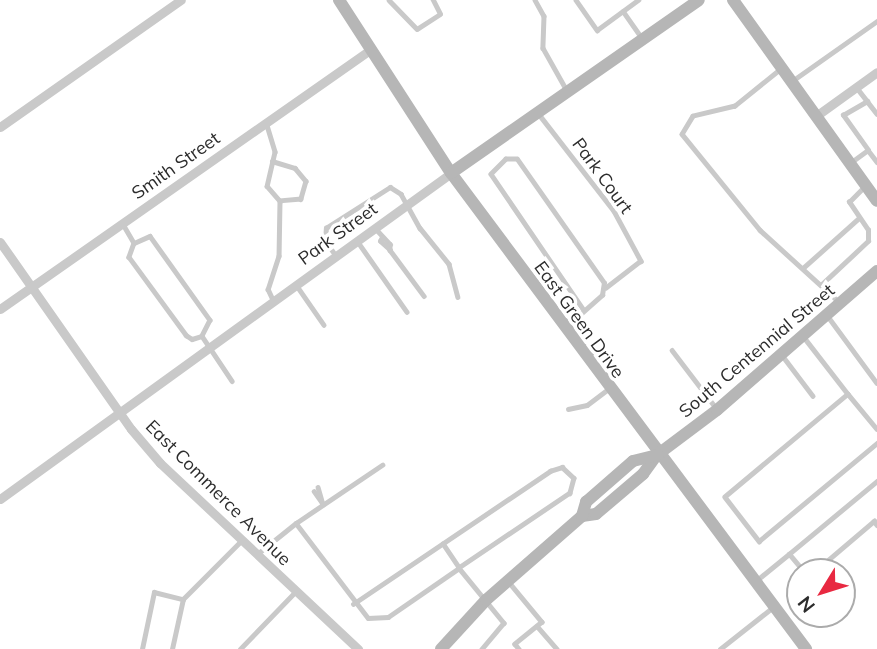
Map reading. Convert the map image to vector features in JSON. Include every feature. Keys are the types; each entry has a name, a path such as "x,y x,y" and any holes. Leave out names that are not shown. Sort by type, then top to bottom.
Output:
{"main road":[{"name":"East Green Drive","path":"339,0 451,173 563,329 806,649"},
{"name":"Park Street","path":"451,173 566,89 699,0"},
{"path":"733,0 877,201"},
{"name":"South Centennial Street","path":"441,649 486,600 582,516 596,514 643,474 657,455 717,410 877,271"}],"street":[{"path":"0,127 181,0"},
{"name":"Smith Street","path":"0,309 371,49"},
{"path":"816,116 877,72"},
{"name":"Park Street","path":"0,499 358,242 379,233 407,206 451,173"},
{"name":"East Commerce Avenue","path":"0,242 120,414 160,463 240,542 358,649"}],"lane":[{"path":"389,0 416,29 440,14 433,0"},
{"path":"536,0 544,16 543,48 566,89"},
{"path":"576,0 597,30 638,0"},
{"path":"623,11 642,38"},
{"path":"791,82 877,21"},
{"path":"782,68 735,106 692,116 682,134 761,230 840,303"},
{"path":"856,87 877,114"},
{"path":"867,101 844,115 877,162"},
{"name":"Park Court","path":"536,111 614,211 641,261 606,288"},
{"path":"266,122 275,152 267,186 280,201 279,256 268,289 274,302"},
{"path":"850,163 868,150"},
{"path":"563,329 606,288 520,163 506,159 493,169 494,181 583,309"},
{"path":"271,161 295,168 306,181 301,199 280,201"},
{"path":"821,284 868,241 870,234 849,202 866,186"},
{"path":"337,257 325,241 331,223 384,188 401,194 449,264 458,297"},
{"path":"803,268 859,218"},
{"path":"122,223 134,243"},
{"path":"379,233 424,296"},
{"path":"150,236 210,320 202,336 192,339 186,335 129,257 134,243 150,236"},
{"path":"358,242 407,312"},
{"path":"297,286 324,325"},
{"path":"826,315 877,383"},
{"path":"803,335 877,429"},
{"path":"202,336 232,382"},
{"path":"672,349 717,410"},
{"path":"781,354 813,396"},
{"path":"568,409 587,405 608,389"},
{"path":"848,394 725,497 759,541 877,443"},
{"path":"255,555 296,523 382,465"},
{"path":"296,523 354,604 368,618 388,617 570,493 574,478 562,467 553,469 354,604"},
{"path":"754,583 877,481"},
{"path":"316,489 323,504"},
{"path":"830,558 874,521 877,525"},
{"path":"172,649 183,599 240,542"},
{"path":"443,544 504,623 482,649"},
{"path":"789,554 792,558"},
{"path":"508,581 541,622 517,647 510,649"},
{"path":"142,649 154,592 183,599"},
{"path":"240,649 295,592"},
{"path":"720,649 773,608"},
{"path":"537,626 557,649"}]}
